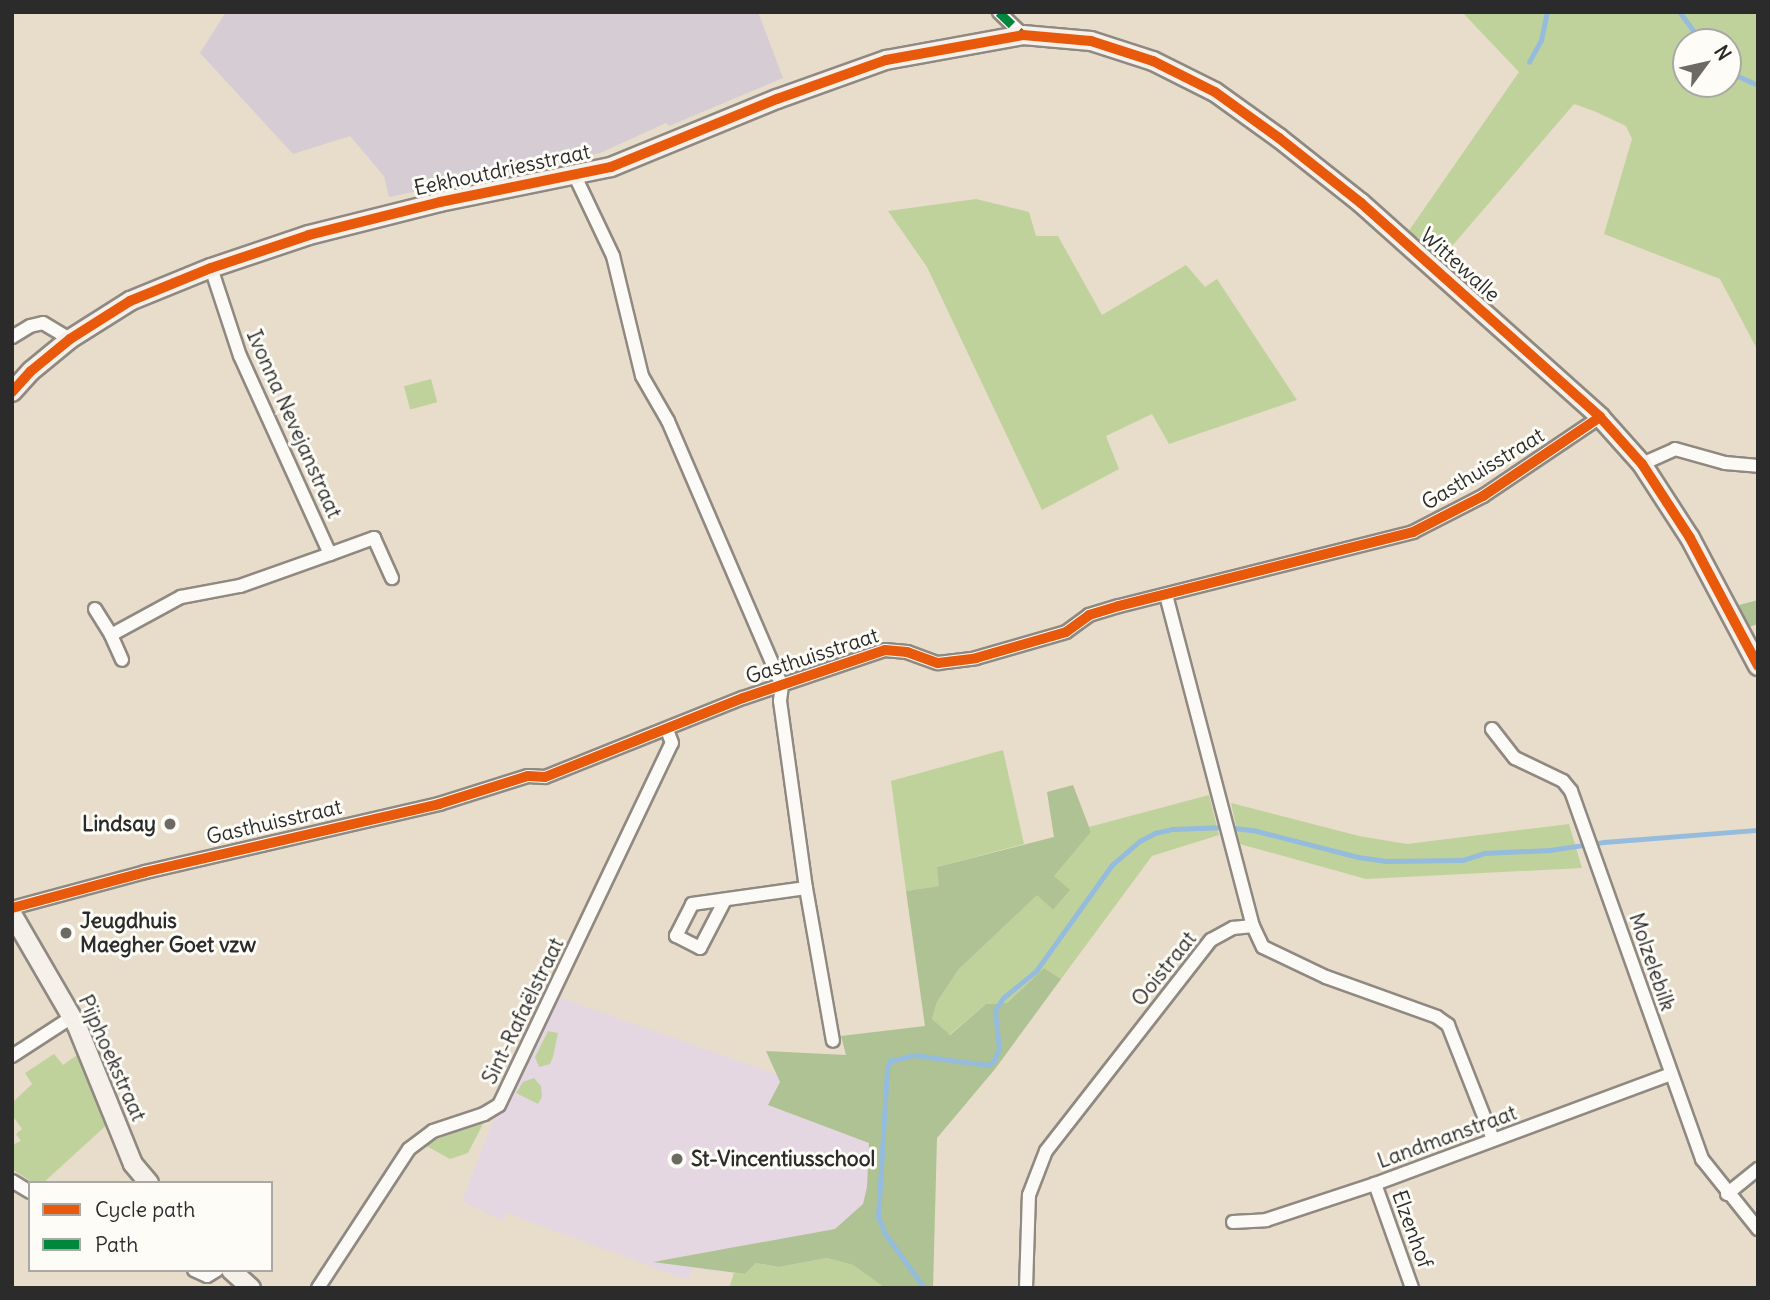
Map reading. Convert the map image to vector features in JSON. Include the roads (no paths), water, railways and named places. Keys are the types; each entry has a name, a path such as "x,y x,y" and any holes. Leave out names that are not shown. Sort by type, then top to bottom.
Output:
{"street":[{"path":"999,12 1023,35"},
{"name":"Eekhoutdriesstraat","path":"12,392 31,371 70,339 130,301 212,268 350,223 611,167 777,99 886,60 1023,35"},
{"name":"Wittewalle","path":"1023,35 1091,41 1153,61 1214,92 1279,138 1361,203 1600,417 1642,464 1690,538 1758,666"},
{"name":"Gasthuisstraat","path":"575,176 613,256 642,376 668,421 782,687"},
{"name":"Ivonna Nevejanstraat","path":"212,268 240,356 330,554"},
{"path":"12,337 30,326 43,323 70,339"},
{"name":"Gasthuisstraat","path":"12,908 145,872 439,804 528,776 545,777 743,698 885,650 907,652 938,663 976,658 1066,632 1089,615 1413,532 1483,496 1600,417"},
{"path":"1642,464 1675,449 1725,463 1758,466"},
{"path":"111,635 181,597 240,586 374,538 391,578"},
{"path":"1166,595 1253,926 1263,947 1295,964 1413,1007 1448,1025 1493,1139"},
{"path":"95,609 122,660"},
{"path":"782,687 780,701 806,888 833,1041"},
{"name":"Molzelebilk","path":"1492,729 1515,758 1563,781 1571,791 1702,1159 1727,1194 1758,1229"},
{"name":"Sint-Rafaëlstraat","path":"318,1288 409,1149 433,1131 484,1114 499,1105 672,743 667,730"},
{"path":"724,900 806,888"},
{"name":"Pijphoekstraat","path":"12,914 72,1017 133,1164 147,1181"},
{"name":"Ooistraat","path":"1026,1288 1029,1195 1046,1151 1211,940 1233,928 1253,926"},
{"path":"12,1056 72,1017"},
{"name":"Landmanstraat","path":"1233,1222 1266,1220 1375,1184 1671,1074"},
{"path":"1727,1194 1758,1169"},
{"path":"12,1181 28,1191"},
{"name":"Elzenhof","path":"1375,1184 1412,1288"}],"waterway":[{"path":"1529,62 1541,40 1547,12"},
{"path":"1680,12 1692,28"},
{"path":"1742,78 1758,85"},
{"path":"924,1288 885,1234 878,1217 887,1069 890,1061 914,1055 988,1065 993,1062 999,1049 995,1010 1003,998 1036,971 1112,865 1140,841 1155,833 1173,829 1226,827 1257,831 1358,857 1386,861 1463,860 1484,853 1550,850 1604,842 1758,830"}],"place":[{"name":"Lindsay","path":"170,824"},
{"name":"Jeugdhuis Maegher Goet vzw","path":"66,933"},
{"name":"St-Vincentiusschool","path":"677,1159"}]}
